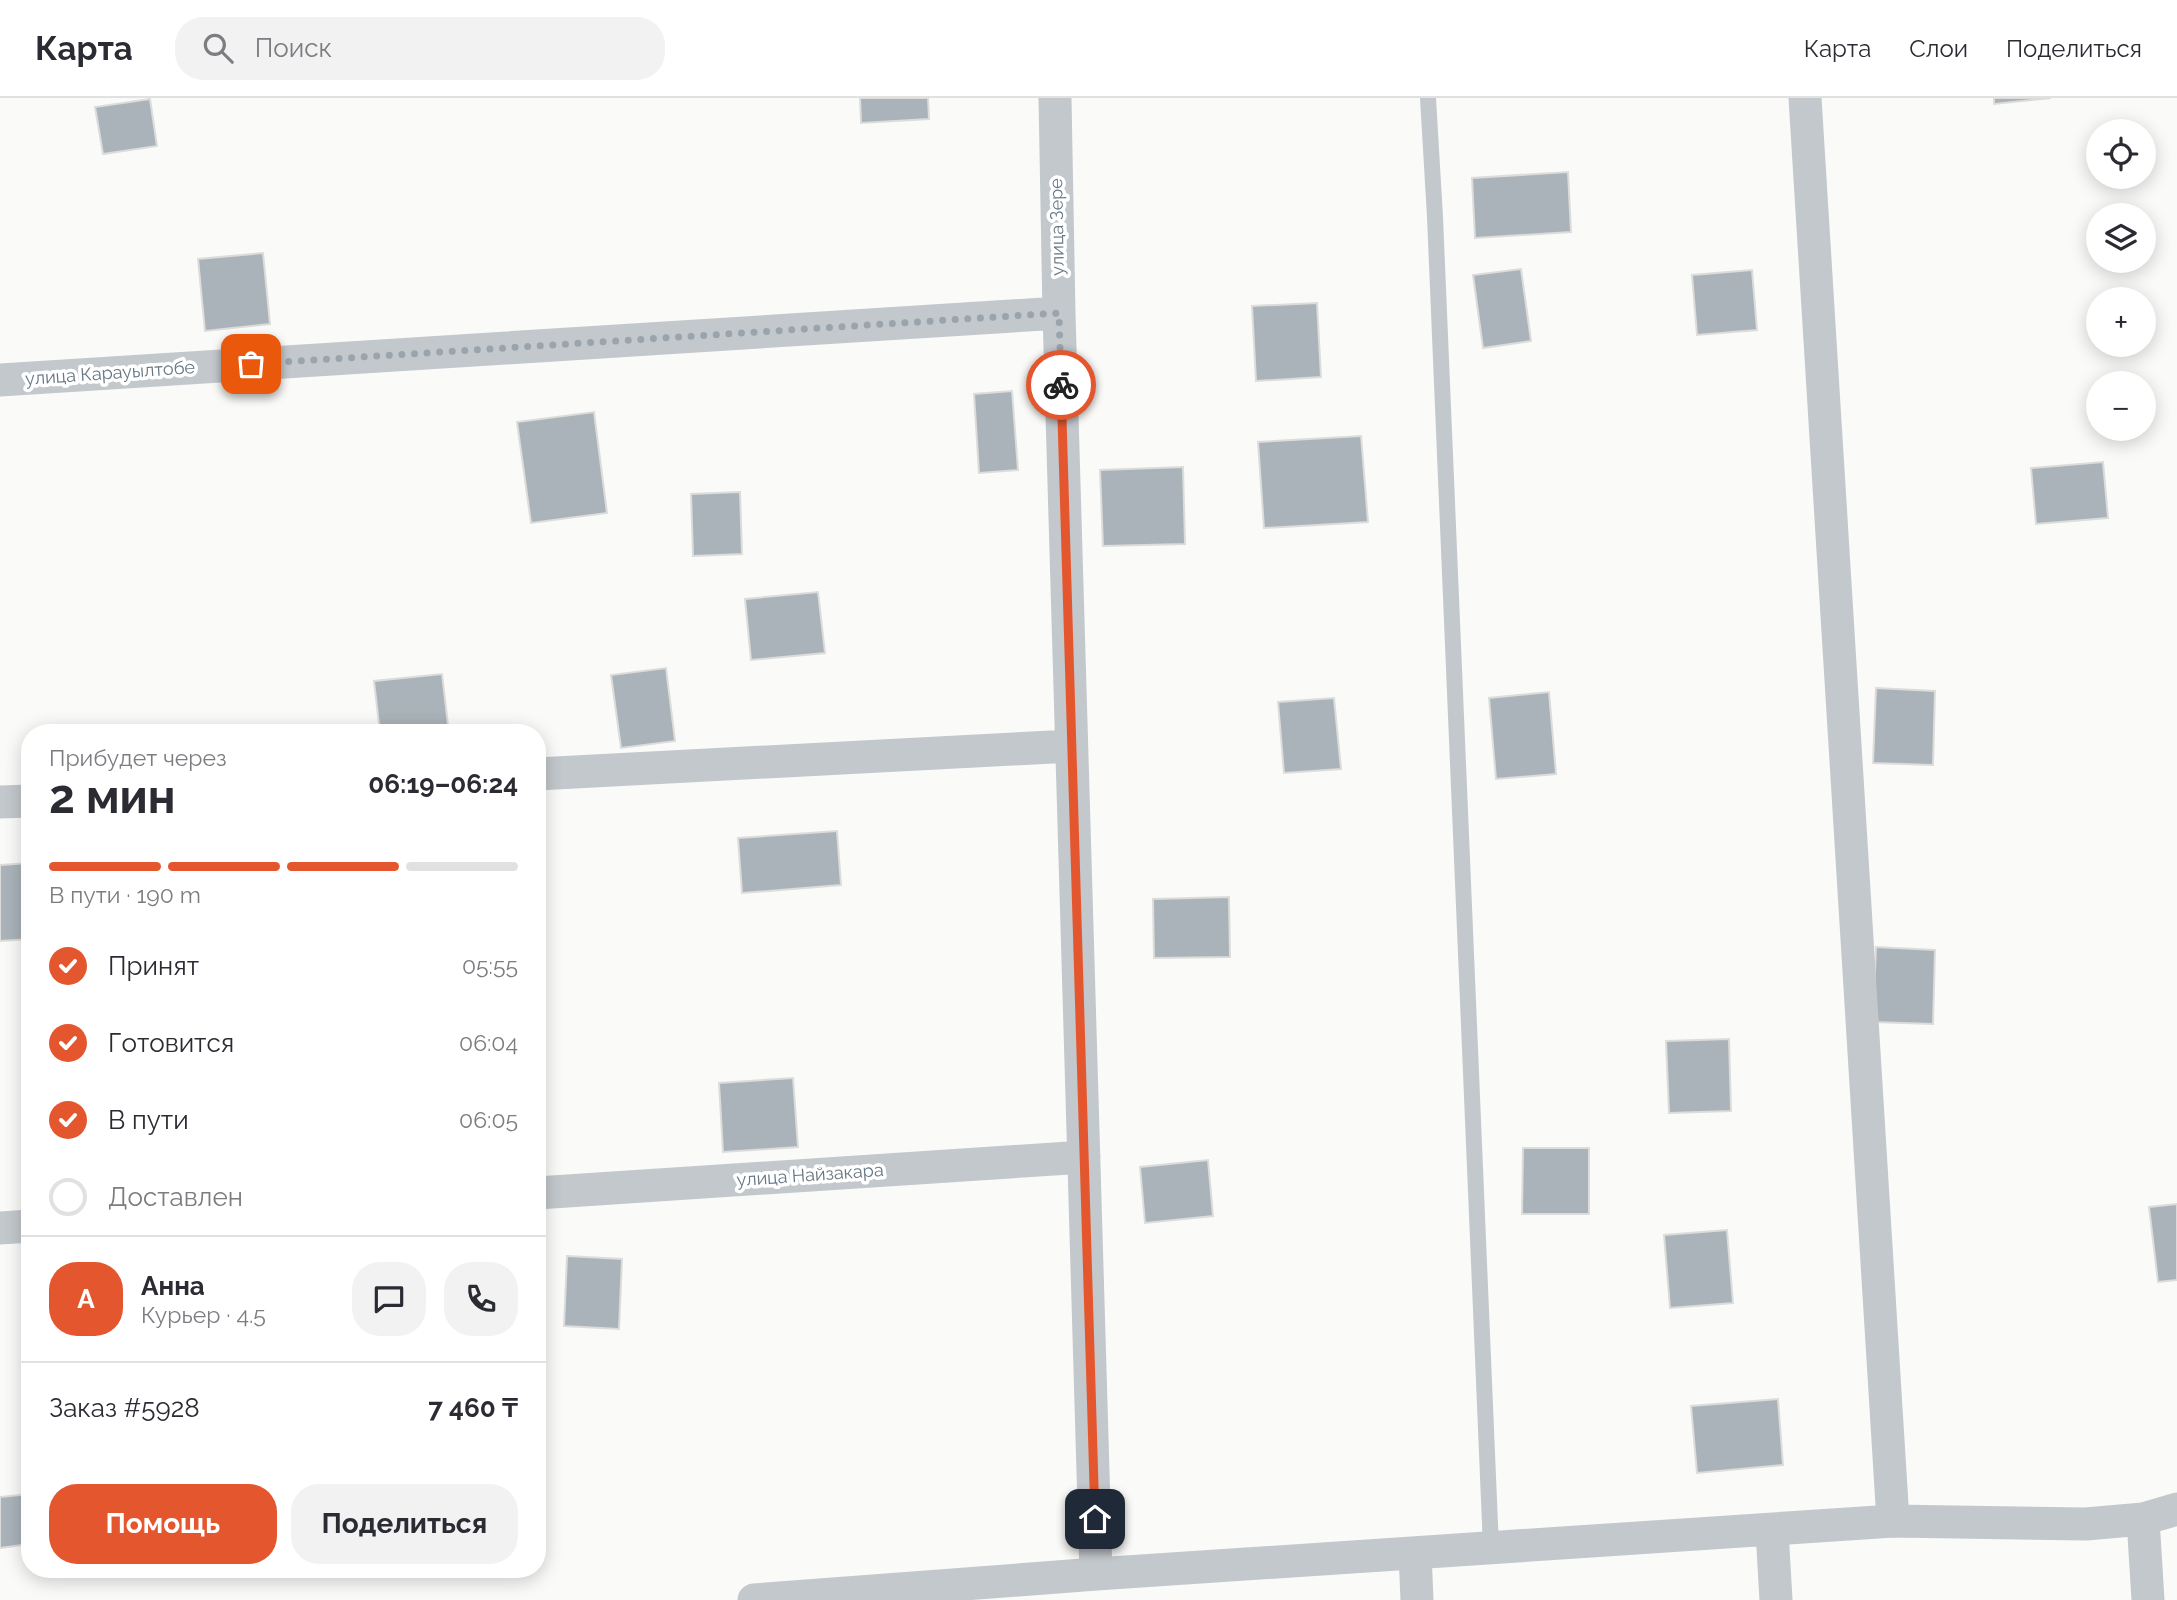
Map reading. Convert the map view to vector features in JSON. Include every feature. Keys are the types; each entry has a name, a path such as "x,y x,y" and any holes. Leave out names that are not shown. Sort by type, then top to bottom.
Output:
{"street":[{"name":"улица Зере","path":"1055,98 1096,1574"},
{"path":"1805,98 1893,1521"},
{"name":"улица Карауылтобе","path":"0,380 1059,313"},
{"path":"546,774 1072,746"},
{"path":"0,802 21,801"},
{"name":"улица Найзакара","path":"546,1192 1084,1157"},
{"path":"0,1228 21,1227"},
{"path":"754,1600 1096,1574 1893,1521 2087,1524 2143,1519 2177,1509"},
{"path":"2143,1519 2148,1600"},
{"path":"1772,1531 1776,1600"},
{"path":"1415,1553 1417,1600"}],"lane":[{"path":"1428,98 1491,1548"}],"building":[{"path":"860,98 928,98 929,119 861,123"},
{"path":"1994,98 2051,98 1994,104"},
{"path":"150,99 157,146 103,154 95,107"},
{"path":"1568,172 1571,232 1475,238 1472,178"},
{"path":"263,253 270,324 205,331 198,259"},
{"path":"1521,269 1531,341 1483,348 1473,275"},
{"path":"1752,270 1757,330 1697,335 1692,275"},
{"path":"1317,303 1321,377 1256,381 1252,306"},
{"path":"1012,391 1018,470 979,473 974,394"},
{"path":"594,412 607,513 531,523 517,422"},
{"path":"1361,436 1368,522 1264,528 1258,442"},
{"path":"2103,462 2108,518 2036,524 2031,468"},
{"path":"1183,467 1185,544 1103,546 1100,470"},
{"path":"740,492 742,554 693,556 691,494"},
{"path":"818,592 825,653 751,660 745,599"},
{"path":"666,668 675,741 621,748 611,675"},
{"path":"442,674 448,724 379,724 374,681"},
{"path":"1876,688 1935,691 1933,765 1873,763"},
{"path":"1549,692 1556,774 1496,779 1489,698"},
{"path":"1334,698 1341,769 1284,773 1278,702"},
{"path":"837,831 841,885 742,893 738,838"},
{"path":"21,864 21,940 0,941 0,865"},
{"path":"1229,897 1230,957 1154,958 1153,899"},
{"path":"1876,947 1935,950 1933,1024 1873,1022"},
{"path":"1729,1039 1731,1111 1669,1113 1666,1041"},
{"path":"793,1078 798,1147 723,1152 719,1083"},
{"path":"1523,1148 1589,1148 1589,1214 1522,1214"},
{"path":"1208,1160 1213,1216 1145,1223 1140,1167"},
{"path":"2177,1204 2177,1280 2158,1282 2149,1207"},
{"path":"1727,1230 1733,1303 1670,1308 1664,1235"},
{"path":"567,1256 622,1259 619,1329 564,1326"},
{"path":"1778,1399 1783,1465 1697,1473 1691,1406"},
{"path":"21,1495 21,1545 0,1548 0,1497"}],"way so far":[{"path":"251,364 1059,313 1061,385"}],"route":[{"path":"1061,385 1095,1519"}]}
